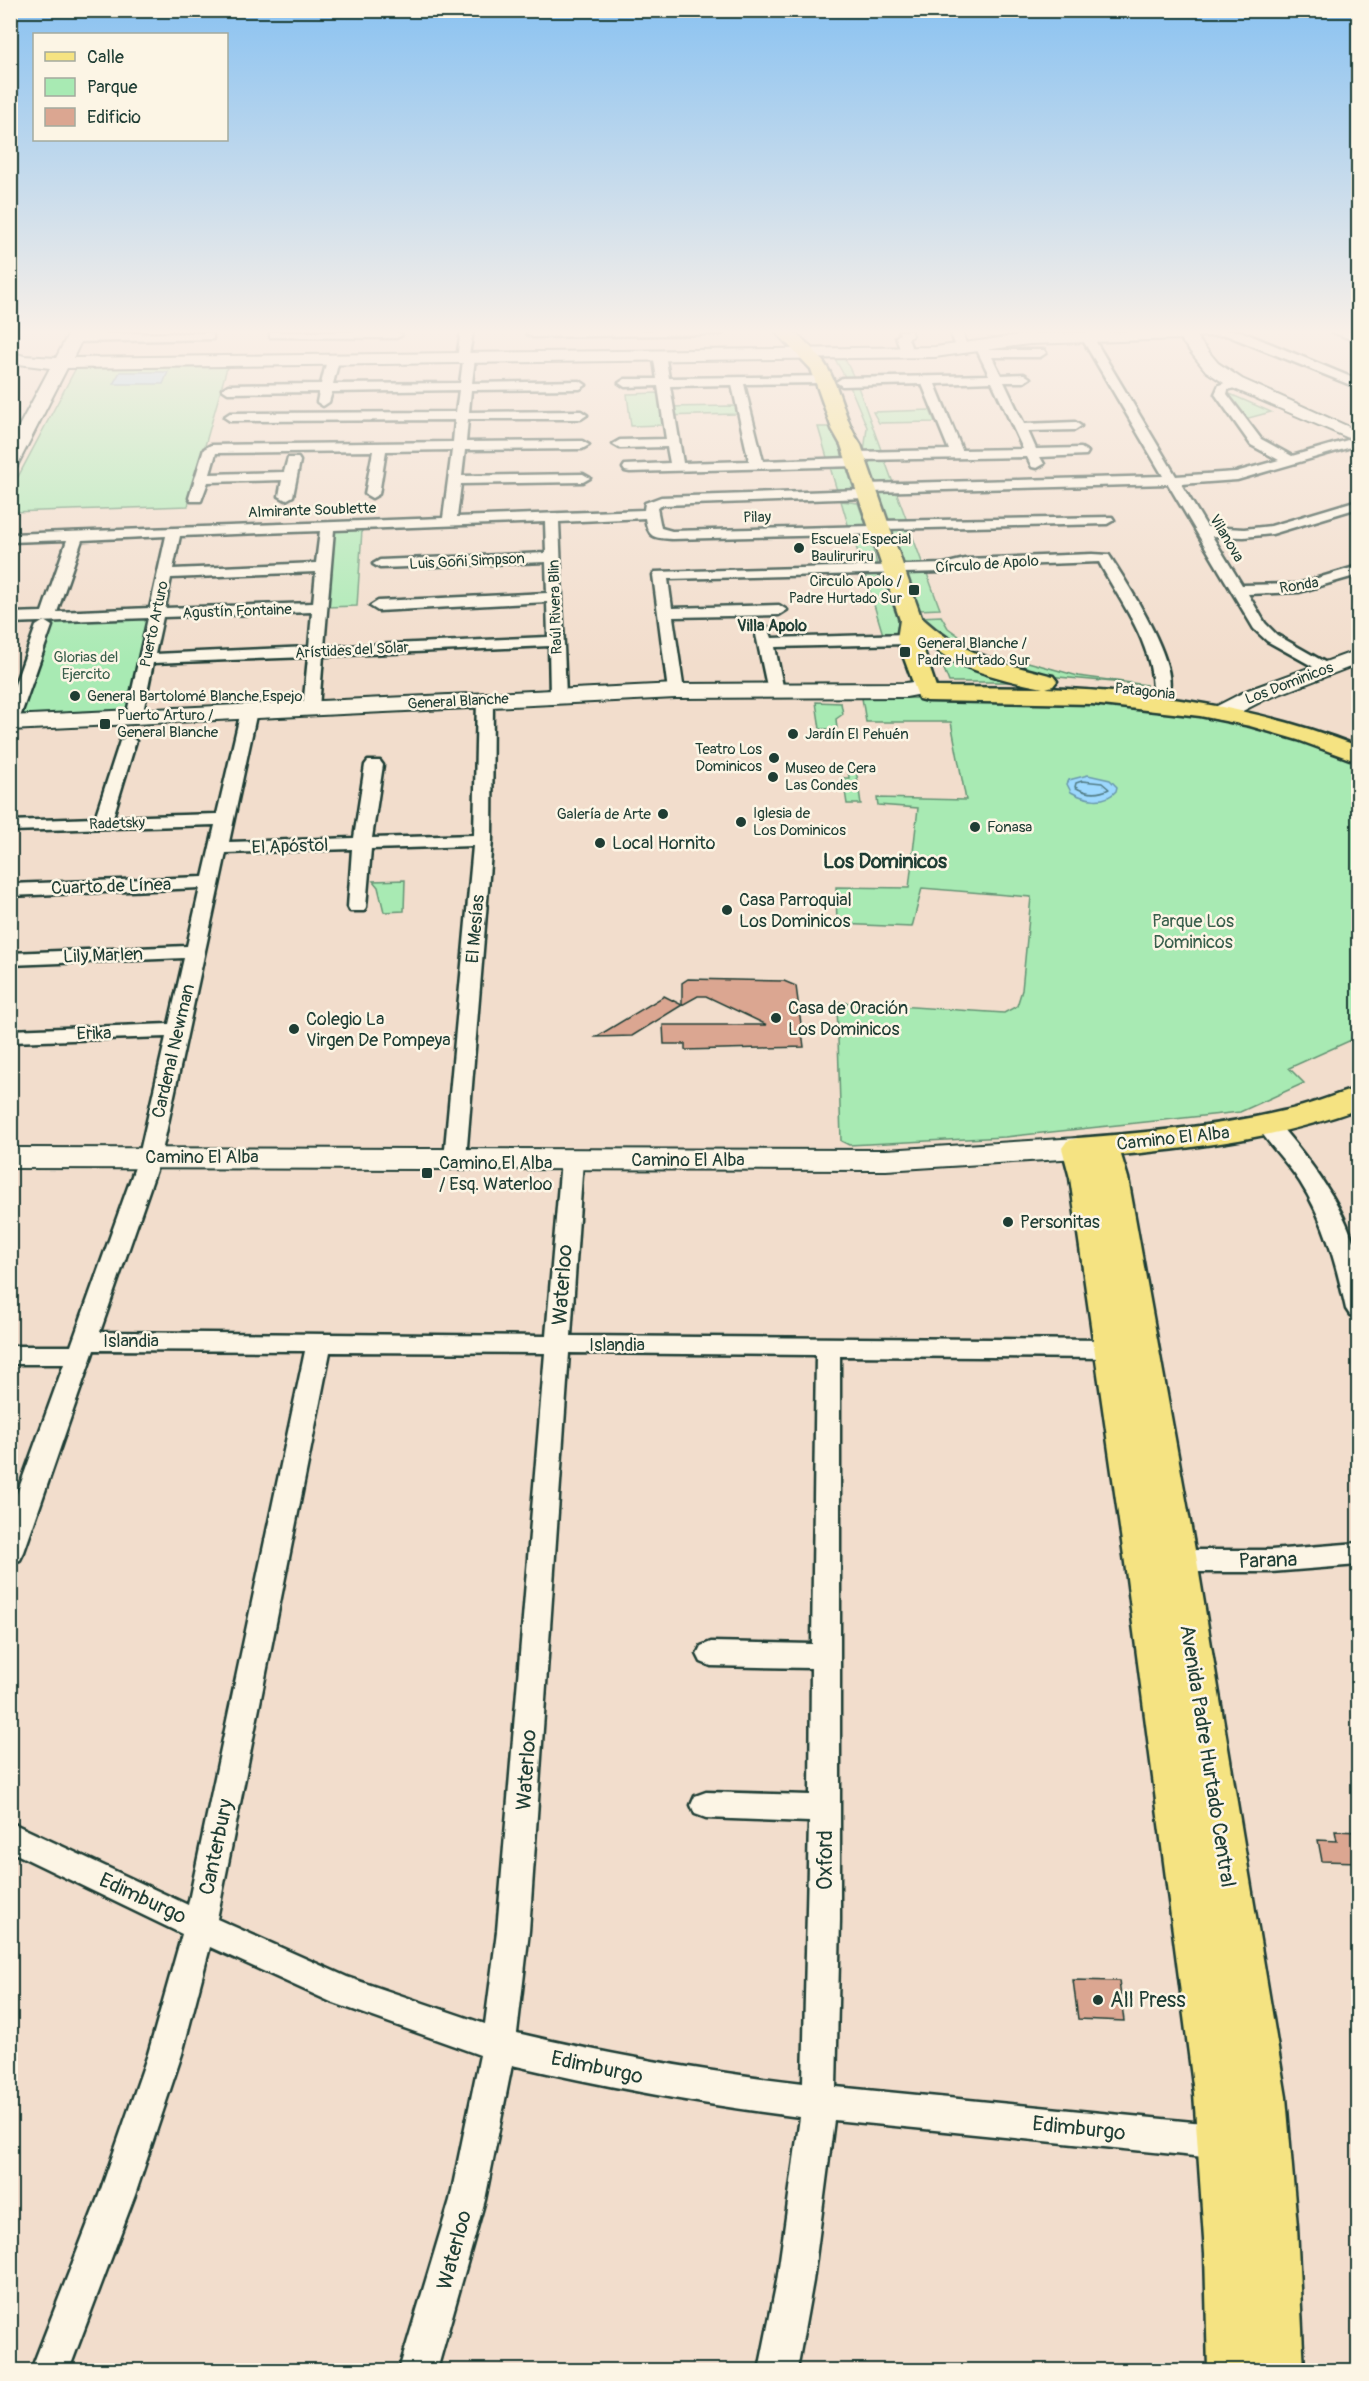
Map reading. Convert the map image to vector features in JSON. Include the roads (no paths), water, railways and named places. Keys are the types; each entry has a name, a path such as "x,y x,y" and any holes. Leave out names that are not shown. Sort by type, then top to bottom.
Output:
{"main road":[{"path":"848,442 854,454 892,568 929,690"},
{"path":"910,630 958,656 1009,673 1076,685"},
{"name":"Patagonia","path":"929,690 1076,685 1161,693 1310,723 1359,741"},
{"name":"Patagonia","path":"929,690 1087,695 1237,710 1359,755"},
{"name":"Camino El Alba","path":"1090,1147 1203,1136 1268,1126 1305,1117 1359,1098"},
{"name":"Avenida Padre Hurtado Central","path":"1090,1147 1086,1178 1201,1956 1224,2142 1232,2253 1235,2370"},
{"name":"Avenida Padre Hurtado Central","path":"1090,1147 1112,1178 1177,1561 1261,2097 1271,2226 1276,2370"}],"street":[{"path":"10,462 20,442"},
{"path":"286,496 296,448 303,442"},
{"path":"359,442 380,447 582,445"},
{"path":"450,521 459,442"},
{"path":"752,442 757,465"},
{"path":"952,442 957,454"},
{"path":"1025,442 1048,484"},
{"name":"Vilanova","path":"1147,442 1266,633 1327,668"},
{"path":"1258,442 1291,461"},
{"path":"650,514 650,506 661,501 1014,485 1174,482 1237,476 1349,442"},
{"path":"620,444 673,443 677,466"},
{"path":"372,494 380,447"},
{"path":"196,498 211,449 296,448"},
{"path":"630,468 757,465 854,454 1081,452"},
{"path":"202,478 290,476"},
{"path":"454,480 583,478"},
{"path":"1014,485 1025,511"},
{"path":"1204,531 1244,533 1272,530 1359,504"},
{"path":"878,528 1025,511 1107,520"},
{"name":"Almirante Soublette","path":"10,538 650,514"},
{"name":"Pilay","path":"650,514 654,530 659,534 672,535 878,528"},
{"name":"Raúl Rivera Blin","path":"552,518 558,696"},
{"path":"311,708 327,526"},
{"name":"Puerto Arturo","path":"134,717 174,532"},
{"path":"10,723 76,535"},
{"name":"Luis Goñi Simpson","path":"380,564 554,557"},
{"name":"Círculo de Apolo","path":"676,691 660,575 944,568 965,563 1104,558 1156,653 1162,681 1161,693"},
{"path":"165,574 323,567"},
{"name":"Ronda","path":"1238,590 1299,588 1359,570"},
{"path":"771,572 783,626"},
{"path":"378,606 555,597"},
{"name":"Agustín Fontaine","path":"10,618 320,607"},
{"path":"665,613 759,611 783,626 910,630"},
{"path":"759,611 776,691"},
{"path":"766,642 783,626"},
{"name":"Arístides del Solar","path":"147,658 556,640"},
{"name":"Los Dominicos","path":"1237,710 1327,668 1359,657"},
{"name":"Los Dominicos","path":"1237,710 1359,665"},
{"name":"General Blanche","path":"10,723 676,691 929,690"},
{"name":"El Mesías","path":"455,1159 483,840 485,699"},
{"name":"Cardenal Newman","path":"10,1552 19,1502 83,1348 150,1156 249,711"},
{"path":"102,823 128,741"},
{"path":"357,907 362,844 374,765"},
{"name":"Radetsky","path":"10,826 224,819"},
{"name":"El Apóstol","path":"218,848 483,840"},
{"name":"Cuarto de Línea","path":"10,890 210,882"},
{"name":"Lily Marlen","path":"10,958 195,952"},
{"name":"Erika","path":"10,1036 178,1030"},
{"path":"1268,1126 1302,1167 1329,1214 1341,1242 1359,1309"},
{"name":"Camino El Alba","path":"10,1158 150,1156 886,1160 1090,1147"},
{"name":"Waterloo","path":"418,2370 465,2211 481,2144 498,2045 513,1931 572,1160"},
{"name":"Islandia","path":"10,1355 83,1348 319,1343 1112,1349"},
{"name":"Canterbury","path":"50,2370 117,2195 165,2055 200,1926 319,1343"},
{"name":"Oxford","path":"778,2370 796,2269 819,2103 825,1809 828,1347"},
{"name":"Parana","path":"1177,1561 1271,1561 1359,1554"},
{"path":"711,1654 826,1656"},
{"path":"706,1805 825,1809"},
{"name":"Edimburgo","path":"10,1836 270,1960 343,1991 498,2045 664,2080 819,2103 1224,2142"}],"water":[{"path":"1088,775 1110,780 1117,787 1116,791 1101,799 1082,797 1071,792 1067,784 1069,780"}],"place":[{"name":"Escuela Especial Bauliruriru","path":"799,548"},
{"name":"Circulo Apolo / Padre Hurtado Sur","path":"914,590"},
{"name":"General Blanche / Padre Hurtado Sur","path":"905,652"},
{"name":"General Bartolomé Blanche Espejo","path":"75,696"},
{"name":"Puerto Arturo / General Blanche","path":"105,724"},
{"name":"Jardín El Pehuén","path":"793,734"},
{"name":"Teatro Los Dominicos","path":"774,758"},
{"name":"Museo de Cera Las Condes","path":"773,777"},
{"name":"Galería de Arte","path":"663,814"},
{"name":"Iglesia de Los Dominicos","path":"741,822"},
{"name":"Fonasa","path":"975,827"},
{"name":"Local Hornito","path":"600,843"},
{"name":"Casa Parroquial Los Dominicos","path":"727,910"},
{"name":"Casa de Oración Los Dominicos","path":"776,1018"},
{"name":"Colegio La Virgen De Pompeya","path":"294,1029"},
{"name":"Camino El Alba / Esq. Waterloo","path":"427,1173"},
{"name":"Personitas","path":"1008,1222"},
{"name":"All Press","path":"1098,2000"}],"district":[{"name":"Villa Apolo","path":"772,625"},
{"name":"Los Dominicos","path":"885,861"}],"park label":[{"name":"Glorias del Ejercito","path":"86,666"},
{"name":"Parque Los Dominicos","path":"1193,931"}]}
